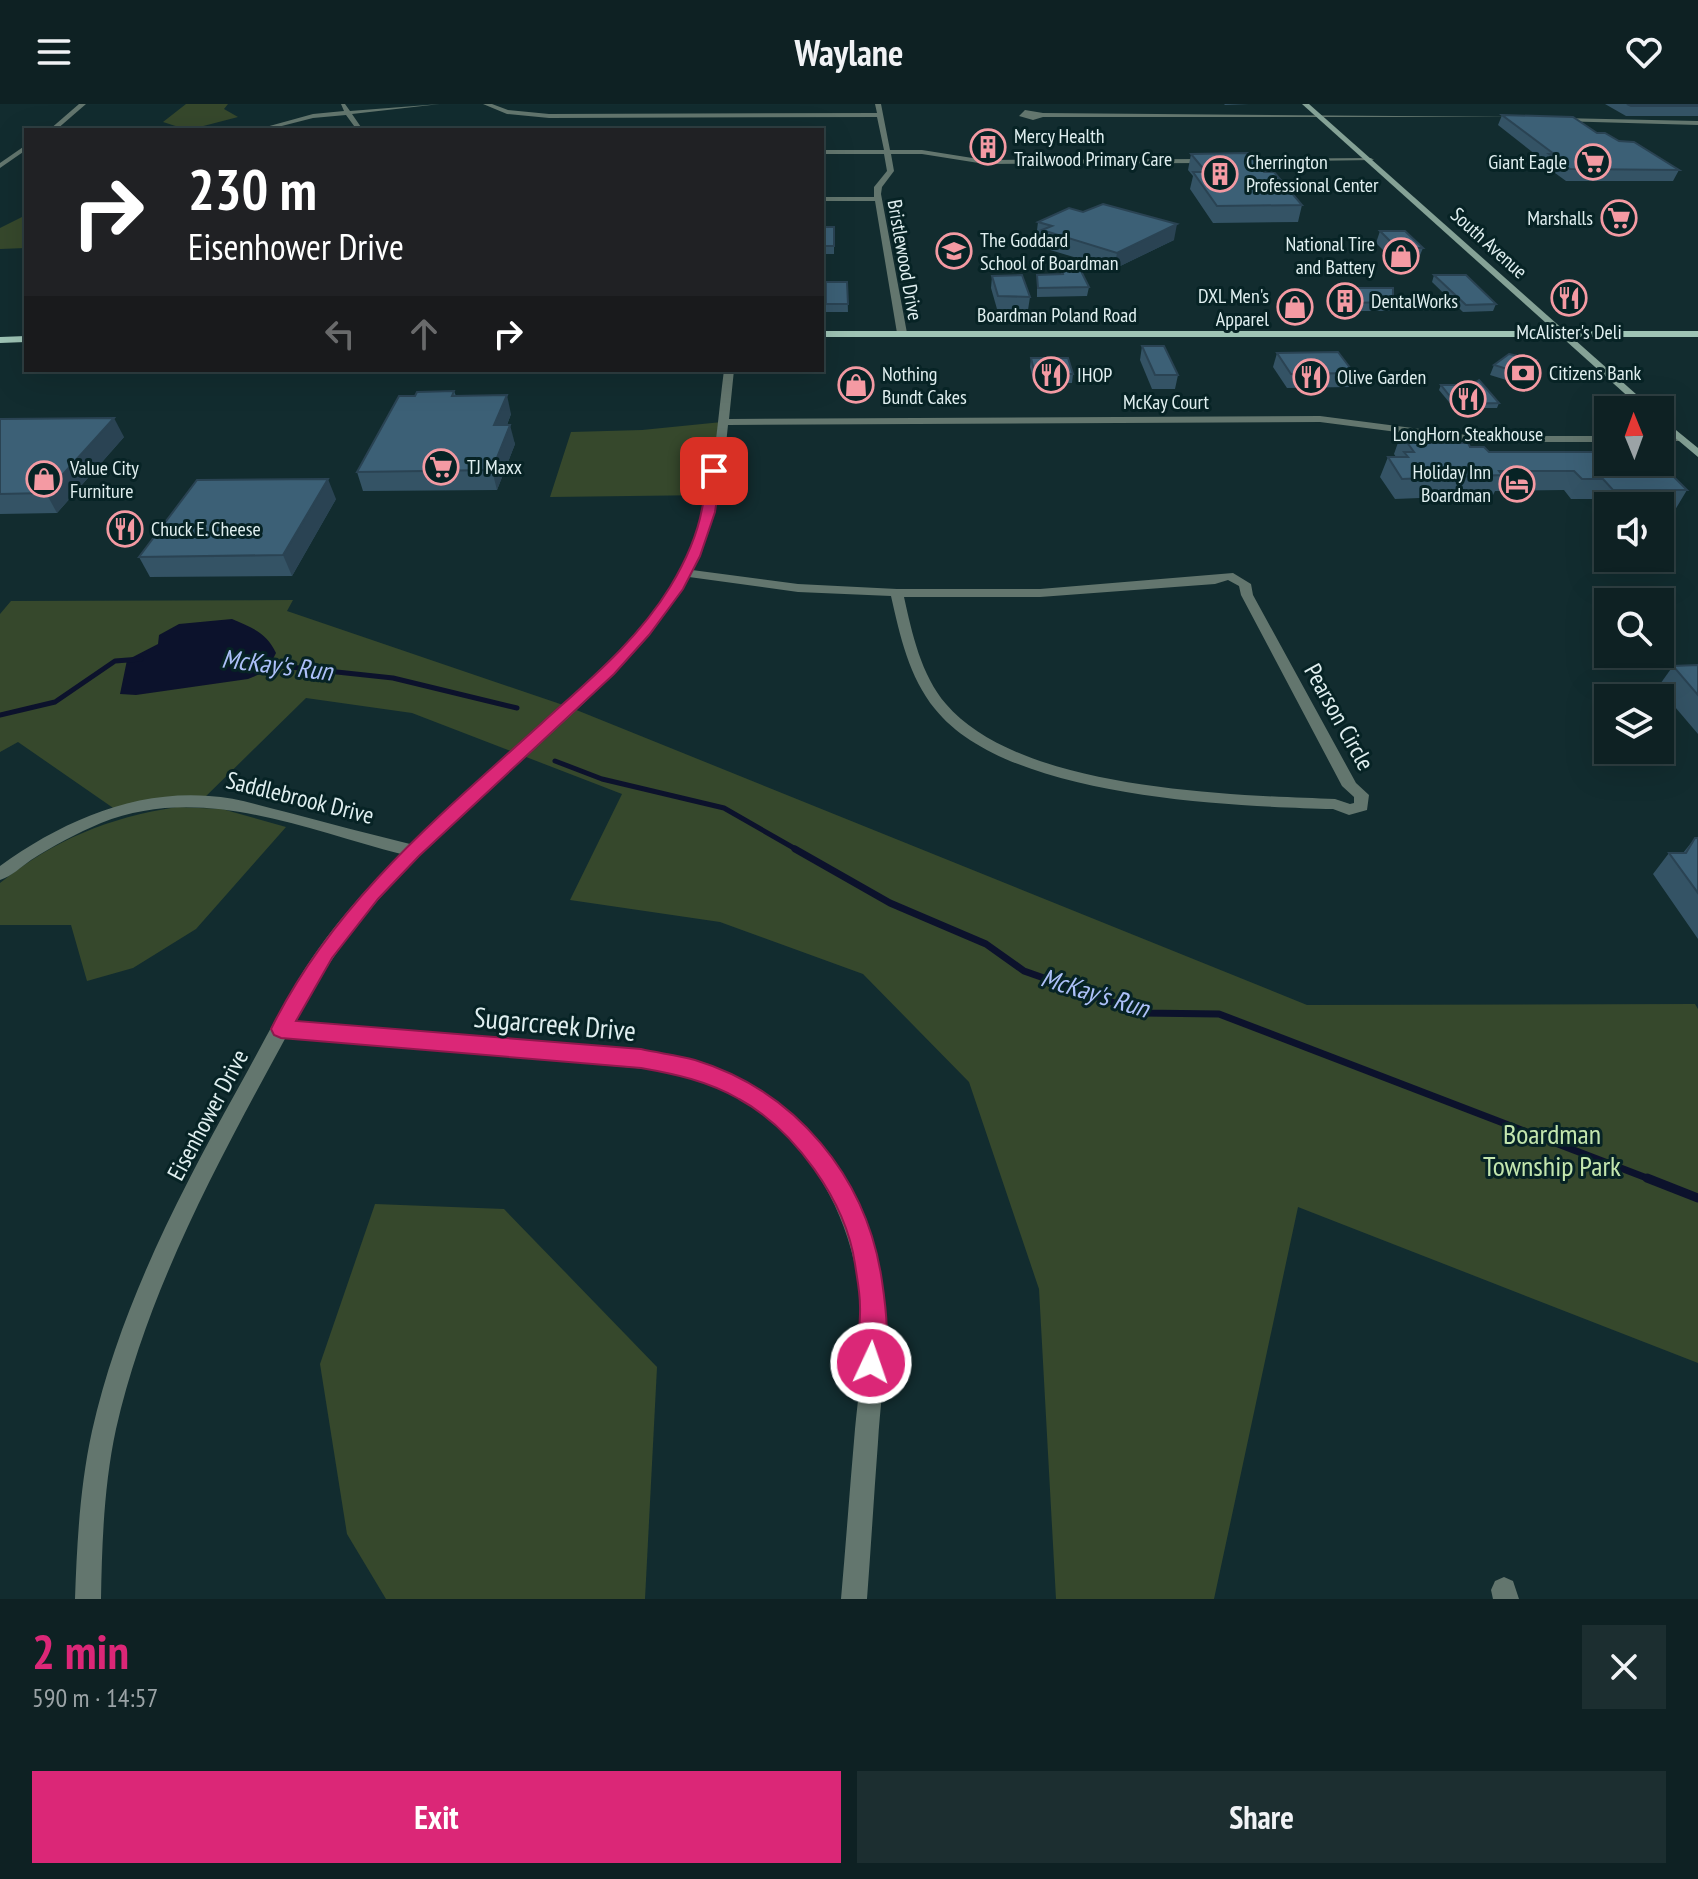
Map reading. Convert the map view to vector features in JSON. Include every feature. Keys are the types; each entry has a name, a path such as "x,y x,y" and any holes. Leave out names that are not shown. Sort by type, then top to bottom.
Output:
{"main road":[{"name":"South Avenue","path":"1305,104 1633,396"},
{"name":"Boardman Poland Road","path":"824,334 1293,332 1338,335 1698,325"},
{"name":"Boardman Poland Road","path":"1560,331 1698,334"},
{"path":"0,334 24,337"},
{"path":"0,340 24,337"},
{"path":"1674,433 1698,454"}],"street":[{"path":"54,128 83,104"},
{"path":"342,104 359,128"},
{"path":"265,128 292,120 437,104"},
{"path":"486,104 507,112 549,116 880,115"},
{"name":"Bristlewood Drive","path":"878,104 891,173 878,187 877,199 902,333"},
{"path":"1043,115 1247,115 1277,119 1533,118"},
{"path":"1555,120 1698,123"},
{"path":"0,166 24,148"},
{"path":"824,152 922,152 991,162 1216,161"},
{"path":"1230,161 1371,160"},
{"path":"824,199 877,199"},
{"name":"Eisenhower Drive","path":"88,1599 90,1516 97,1459 123,1353 143,1298 175,1230 281,1029 336,937 413,851 609,671 644,632 684,573 701,537 708,512 729,372"},
{"name":"McKay Court","path":"722,422 1320,419 1474,439 1594,439"},
{"path":"1674,438 1680,438"},
{"name":"Pearson Circle","path":"684,573 798,588 897,593 1040,593 1237,577 1245,584 1247,595 1350,786 1361,795 1362,806 1349,810 1335,804 1220,801 1149,793 1067,774 993,747 954,721 930,692 897,593"},
{"name":"Saddlebrook Drive","path":"0,874 50,840 86,823 139,807 180,801 232,804 413,851"},
{"name":"Sugarcreek Drive","path":"281,1029 669,1063 711,1075 746,1092 796,1130 826,1166 844,1196 866,1258 873,1305 874,1334 854,1599"}],"green space":[{"path":"186,104 228,104 224,109 238,117 196,128 182,128 163,122"},
{"path":"24,216 24,248 0,249 0,228"},
{"path":"722,422 711,495 550,497 571,432 642,430"},
{"name":"Boardman Township Park","path":"293,600 287,611 569,707 1307,1005 1695,1004 1698,1009 1698,1363 1298,1207 1214,1599 1056,1599 1039,1289 969,1082 863,974 720,922 570,900 622,794 412,713 306,698 201,801 119,812 18,742 0,752 0,614 11,601"},
{"path":"177,807 222,809 286,827 196,929 133,968 87,981 71,925 0,925 0,883 41,854 105,824"},
{"path":"375,1204 504,1209 657,1367 645,1599 386,1599 347,1534 320,1364"}],"water":[{"path":"232,619 268,640 276,653 267,671 248,679 136,695 120,694 127,660 158,644 159,635 179,624"}],"building":[{"path":"1627,104 1698,104 1698,106 1631,106"},
{"path":"1502,115 1573,117 1597,133 1605,133 1619,141 1634,142 1679,170 1570,169"},
{"path":"1248,153 1264,172 1274,172 1302,205 1217,206 1193,172 1206,172 1191,154"},
{"path":"1103,204 1177,224 1117,253 1042,230 1052,226 1038,222 1069,208 1083,212"},
{"path":"824,227 834,227 834,246 824,246"},
{"path":"1380,231 1405,231 1423,248 1397,248"},
{"path":"1080,269 1089,287 1038,288 1037,275 1063,274 1062,270"},
{"path":"1022,275 1030,297 998,296 992,276"},
{"path":"1434,275 1466,275 1496,304 1466,305"},
{"path":"826,282 847,282 848,304 826,304"},
{"path":"1336,288 1393,288 1393,302 1348,303"},
{"path":"1142,346 1164,346 1178,375 1155,375"},
{"path":"1338,352 1354,373 1291,374 1277,353"},
{"path":"1509,354 1536,360 1520,373 1494,365"},
{"path":"1031,358 1068,358 1073,374 1035,374"},
{"name":"LongHorn Steakhouse","path":"1479,380 1499,403 1456,404 1441,385 1472,385"},
{"name":"TJ Maxx","path":"454,391 452,396 507,395 494,425 510,425 492,470 357,472 399,396"},
{"path":"114,418 46,493 0,494 0,419"},
{"path":"1401,434 1421,434 1428,443 1468,443 1470,447 1484,447 1489,452 1594,452 1594,476 1673,476 1687,490 1613,490 1603,479 1582,479 1574,471 1499,471 1502,475 1402,479 1388,457 1408,457 1404,452 1414,452"},
{"path":"328,479 283,555 139,557 197,480"},
{"path":"1698,665 1698,695 1674,667"},
{"path":"1698,838 1698,893 1669,853 1686,853"}],"waterway":[{"name":"McKay's Run","path":"0,715 55,702 115,661 141,659"},
{"name":"McKay's Run","path":"262,664 393,678 517,708"},
{"name":"McKay's Run","path":"555,761 602,779 724,808 799,851"},
{"name":"McKay's Run","path":"795,849 890,903 986,944 1024,971 1143,1013 1219,1014 1652,1180"},
{"name":"McKay's Run","path":"1647,1178 1698,1198"}],"place":[{"name":"Mercy Health Trailwood Primary Care","path":"988,147"},
{"name":"Giant Eagle","path":"1593,162"},
{"name":"Cherrington Professional Center","path":"1220,174"},
{"name":"Marshalls","path":"1619,218"},
{"name":"The Goddard School of Boardman","path":"954,251"},
{"name":"National Tire and Battery","path":"1401,256"},
{"name":"McAlister's Deli","path":"1569,298"},
{"name":"DentalWorks","path":"1345,301"},
{"name":"DXL Men's Apparel","path":"1295,307"},
{"name":"Citizens Bank","path":"1523,373"},
{"name":"IHOP","path":"1051,375"},
{"name":"Olive Garden","path":"1311,377"},
{"name":"Nothing Bundt Cakes","path":"856,385"},
{"name":"LongHorn Steakhouse","path":"1468,399"},
{"name":"TJ Maxx","path":"441,467"},
{"name":"Value City Furniture","path":"44,479"},
{"name":"Holiday Inn Boardman","path":"1517,484"},
{"name":"Chuck E. Cheese","path":"125,529"}],"route":[{"path":"714,471 708,512 693,556 676,589 644,632 609,671 413,851 371,894 325,952 281,1029 641,1058 692,1068 746,1092 766,1104 810,1144 844,1196 861,1236 866,1258 873,1305 871,1363"}]}
